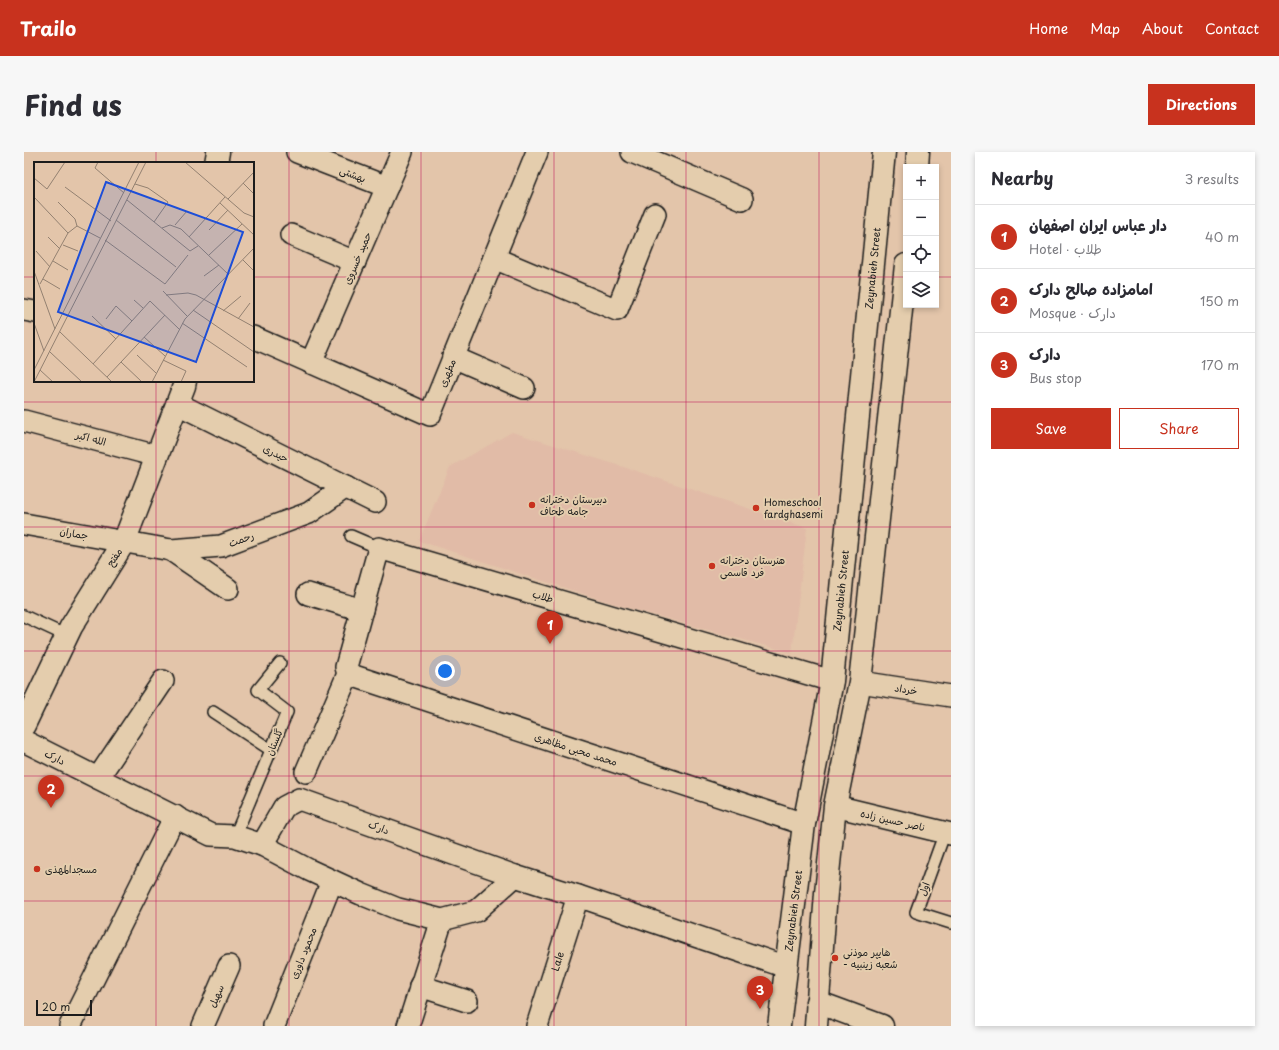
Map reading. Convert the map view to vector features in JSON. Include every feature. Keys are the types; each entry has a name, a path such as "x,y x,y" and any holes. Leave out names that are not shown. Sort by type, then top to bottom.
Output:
{"main road":[{"path":"216,162 218,152"},
{"name":"Zeynabieh Street","path":"779,1026 804,824 832,681 884,152"},
{"path":"917,164 918,152"},
{"path":"816,1026 826,893 835,806 860,682 905,272"},
{"name":"مفتح","path":"24,725 67,636 124,542 178,404 185,382"},
{"path":"817,759 819,772 816,792 818,800 823,806 828,808 835,806"},
{"path":"800,858 812,850 818,852 822,859 822,878 826,893"},
{"path":"817,1002 882,1026"}],"street":[{"name":"بهشتی","path":"297,152 387,187"},
{"name":"حمید خسروی","path":"311,363 402,152"},
{"name":"مطهری","path":"254,337 430,415 537,152"},
{"path":"632,152 742,199"},
{"path":"494,258 617,310 655,214"},
{"path":"291,235 355,262"},
{"path":"24,310 34,312"},
{"path":"453,357 524,388"},
{"name":"حیدری","path":"178,404 376,502"},
{"name":"الله اکبر","path":"24,420 157,456"},
{"name":"رحمت","path":"124,542 171,550 222,546 309,513 346,487"},
{"name":"جماران","path":"24,524 124,542"},
{"path":"306,772 348,674 346,667 379,548"},
{"name":"طلاب","path":"379,548 832,681"},
{"path":"171,550 228,589"},
{"path":"308,594 362,610"},
{"name":"محمد محبی مظاهری","path":"348,674 804,824"},
{"path":"98,778 163,681"},
{"name":"خرداد","path":"860,682 951,696"},
{"name":"دارک","path":"24,741 211,834 235,836 262,845 332,881 398,909 442,920 476,911 515,876"},
{"name":"دارک","path":"262,845 284,807 299,799 515,876 786,966"},
{"name":"ناصر حسین زاده","path":"835,806 948,833"},
{"path":"70,1026 175,816"},
{"name":"محمود داوری","path":"274,1026 332,881"},
{"name":"Lale","path":"537,1026 578,896"},
{"path":"408,1026 442,920"},
{"name":"سهیل","path":"203,1026 229,966"},
{"path":"420,986 467,1001"}],"lane":[{"path":"351,536 379,548"},
{"path":"24,616 67,636"},
{"name":"گلستان","path":"235,836 287,712 258,690 280,663"},
{"path":"213,712 271,750"},
{"name":"اول","path":"948,833 916,912 951,923"}],"shaded area":[{"path":"512,432 633,470 807,528 792,653 618,605 419,541 450,467"}],"place":[{"name":"دبیرستان دخترانه جامه طحاف","path":"532,505"},
{"name":"Homeschool fardghasemi","path":"756,508"},
{"name":"هنرستان دخترانه فرد قاسمی","path":"712,566"},
{"name":"دار عباس ایران اصفهان","path":"550,644"},
{"name":"امامزاده صالح دارک","path":"51,808"},
{"name":"مسجدالمهذی","path":"37,869"},
{"name":"هایپر موذنی - شعبه زینبیه","path":"835,958"},
{"name":"دارک","path":"760,1009"}]}
